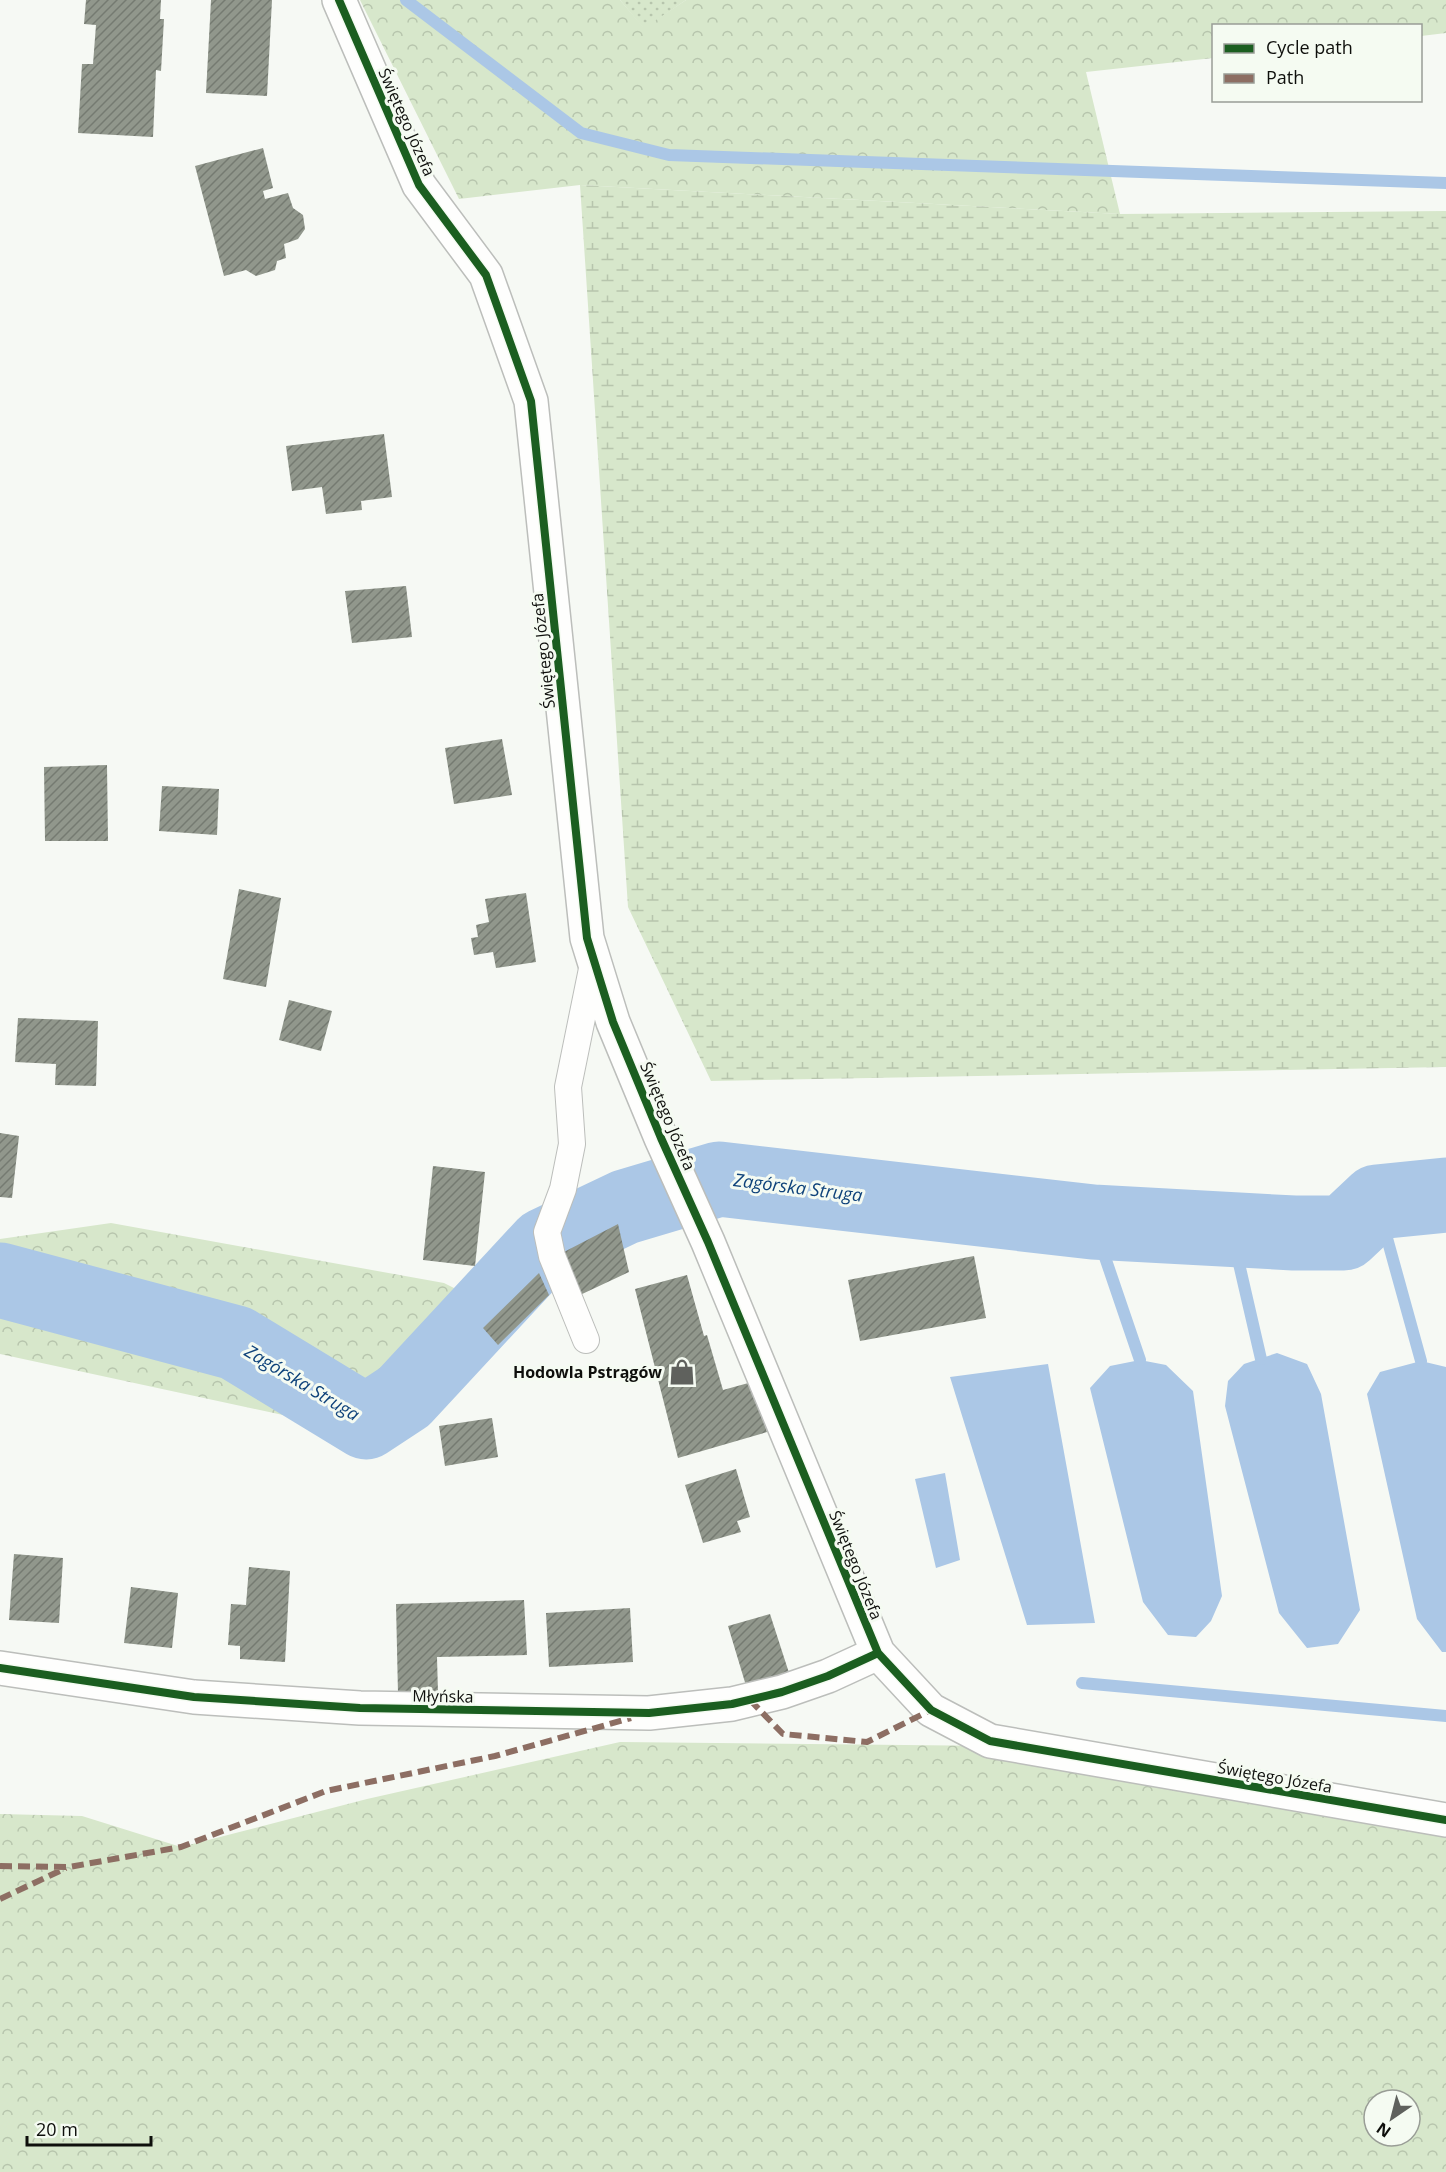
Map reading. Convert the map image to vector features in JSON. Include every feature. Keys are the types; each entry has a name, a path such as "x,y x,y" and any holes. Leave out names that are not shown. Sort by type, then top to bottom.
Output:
{"street":[{"name":"Świętego Józefa","path":"339,0 419,185 486,275 531,401 587,938 613,1022 661,1138 708,1242 878,1653 932,1710 990,1741 1446,1820"},
{"name":"Młyńska","path":"0,1668 218,1699 360,1708 649,1713 732,1704 782,1692 828,1676 878,1653"}],"lane":[{"path":"586,1340 550,1244 572,1144 568,1087 594,959"}],"green space":[{"path":"360,0 620,0 644,28 686,0 1446,0 1446,33 1422,36 1422,24 1212,24 1212,58 1086,72 1120,214 580,185 459,199"},
{"path":"620,0 686,0 644,29"},
{"path":"580,185 1120,214 1446,211 1446,1067 711,1081 628,907"},
{"path":"111,1223 444,1283 472,1297 371,1434 0,1354 0,1239"},
{"path":"620,1742 1000,1746 1446,1831 1446,2172 0,2172 0,1814 82,1816 181,1847 367,1799"}],"water":[{"path":"1277,1353 1307,1364 1321,1394 1360,1610 1338,1644 1307,1648 1279,1613 1225,1406 1228,1381 1244,1364"},
{"path":"1140,1360 1166,1365 1193,1391 1222,1596 1211,1621 1196,1637 1168,1635 1143,1602 1090,1388 1110,1366"},
{"path":"1421,1361 1446,1367 1446,1652 1442,1652 1417,1619 1367,1394 1380,1372"},
{"path":"1048,1364 1095,1623 1027,1625 950,1377"},
{"path":"945,1473 960,1560 936,1568 915,1479"}],"building":[{"path":"86,0 161,0 160,19 164,19 161,71 156,70 153,137 78,133 82,64 93,64 96,25 84,24"},
{"path":"211,0 272,0 267,96 206,93"},
{"path":"263,148 273,188 263,191 265,199 288,193 293,208 303,215 305,229 298,239 284,244 286,258 277,261 275,270 256,276 246,270 224,276 195,166"},
{"path":"384,434 392,497 361,501 362,510 326,514 322,487 292,491 286,446"},
{"path":"406,586 412,637 352,643 345,591"},
{"path":"502,739 512,795 454,804 445,748"},
{"path":"107,765 108,841 45,841 44,767"},
{"path":"162,786 219,789 217,835 159,831"},
{"path":"239,889 281,898 266,987 223,979"},
{"path":"526,893 536,962 496,968 493,952 474,955 471,938 478,937 476,925 489,922 485,899"},
{"path":"289,1000 332,1011 321,1051 279,1040"},
{"path":"18,1018 98,1021 96,1086 55,1085 56,1064 15,1062"},
{"path":"0,1133 19,1136 12,1198 0,1197"},
{"path":"433,1166 485,1172 475,1266 423,1260"},
{"path":"618,1224 629,1272 580,1295 562,1253"},
{"path":"974,1256 986,1318 860,1341 848,1280"},
{"path":"539,1273 549,1295 498,1345 483,1328"},
{"path":"687,1275 704,1336 707,1335 723,1390 752,1382 767,1432 678,1458 635,1289"},
{"path":"492,1418 498,1457 445,1466 439,1426"},
{"path":"736,1469 750,1517 737,1521 741,1532 703,1543 685,1485"},
{"path":"14,1554 63,1558 59,1623 9,1620"},
{"path":"249,1567 290,1571 285,1662 240,1659 240,1646 228,1645 231,1604 246,1605"},
{"path":"131,1587 178,1593 172,1648 124,1643"},
{"path":"524,1600 527,1655 437,1657 438,1693 398,1694 396,1604"},
{"path":"630,1608 633,1662 549,1667 546,1613"},
{"path":"770,1614 790,1676 747,1689 728,1626"}],"waterway":[{"path":"406,0 581,133 669,155 1446,183"},
{"name":"Zagórska Struga","path":"0,1280 236,1343 366,1422 404,1397 545,1245 625,1207 719,1179 1093,1222 1294,1233 1344,1233 1377,1202 1446,1195"},
{"path":"1377,1202 1421,1361"},
{"path":"1093,1222 1140,1360"},
{"path":"1231,1229 1261,1359"},
{"path":"1082,1683 1446,1716"}],"marked path":[{"path":"750,1700 783,1734 867,1742 931,1710"},
{"path":"0,1866 69,1867 181,1847 326,1791 495,1756 631,1718"},
{"path":"0,1899 66,1868"}],"cycle path":[{"path":"339,0 419,185 486,275 531,401 587,938 613,1022 661,1138 708,1242 878,1653 931,1710 990,1741 1446,1820"},
{"path":"0,1668 194,1697 360,1708 649,1713 732,1704 782,1692 828,1676 878,1653"}],"place":[{"name":"Hodowla Pstrągów","path":"682,1372"}]}
